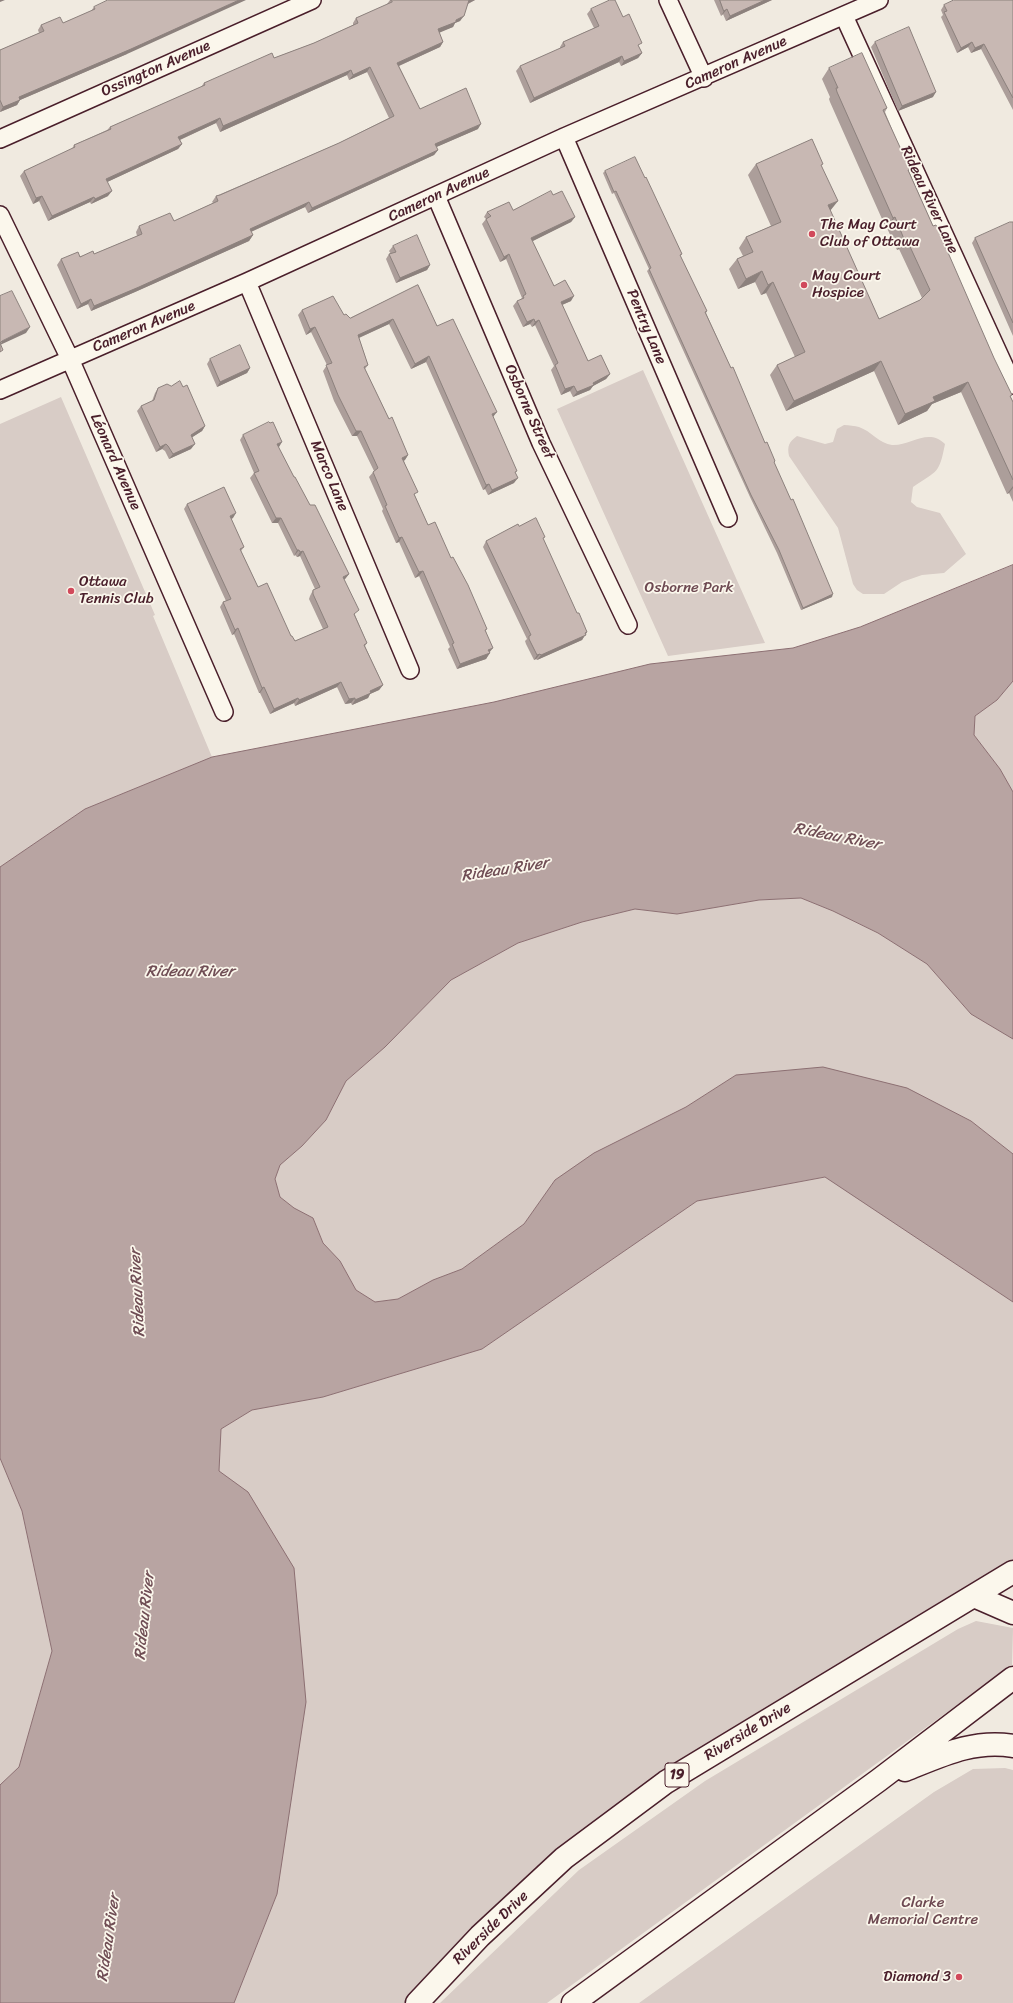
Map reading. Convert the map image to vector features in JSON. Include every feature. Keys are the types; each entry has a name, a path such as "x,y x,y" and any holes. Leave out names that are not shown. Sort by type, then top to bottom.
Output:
{"main road":[{"name":"Riverside Drive","path":"417,2003 480,1936 564,1858 666,1782 1013,1572"},
{"path":"974,1596 1013,1613"},
{"path":"573,2003 879,1780 1013,1678"},
{"path":"879,1780 963,1748 991,1744 1013,1746"}],"street":[{"name":"Ossington Avenue","path":"0,139 312,0"},
{"path":"668,0 704,78"},
{"name":"Cameron Avenue","path":"0,390 247,282 564,137 704,78 879,0"},
{"name":"Rideau River Lane","path":"844,16 1013,385"},
{"name":"Pentry Lane","path":"564,137 728,518"},
{"name":"Osborne Street","path":"436,196 542,443 628,625"},
{"name":"Léonard Avenue","path":"0,215 70,359 224,712"},
{"name":"Marco Lane","path":"247,282 410,670"}],"green space":[{"name":"Osborne Park","path":"643,370 765,643 668,656 557,409"},
{"name":"Ottawa Tennis Club","path":"61,397 155,615 153,616 212,757 85,809 0,867 0,424"},
{"path":"844,425 859,427 868,431 883,442 892,445 899,445 926,437 939,439 945,444 939,466 933,474 913,487 911,502 917,507 940,513 966,554 944,573 922,575 902,582 884,594 863,594 857,590 853,584 838,528 788,453 789,444 797,436 825,444 833,442 837,429"},
{"path":"1013,681 1013,792 1000,769 974,735 975,716 997,700"},
{"path":"801,898 833,911 878,933 927,964 971,1014 1013,1039 1013,1154 971,1121 736,1075 686,1107 555,1180 524,1224 462,1269 433,1280 398,1299 375,1302 356,1290 340,1261 323,1243 313,1218 294,1208 280,1197 275,1179 280,1165 302,1146 326,1120 346,1081 385,1047 451,980 518,943 582,922 635,909 677,914 759,900"},
{"path":"826,1177 1013,1302 1013,1568 666,1782 417,2003 234,2003 277,1894 219,1471 221,1429 252,1410 323,1397 482,1349 697,1201"},
{"path":"0,1458 22,1511 52,1651 19,1767 0,1785"},
{"path":"976,1621 1013,1628 1012,1665 547,2003 440,2003 579,1870 705,1781 958,1629"},
{"name":"Clarke Memorial Centre","path":"1005,1768 1013,1770 1013,2003 639,2003 934,1792 973,1769"}],"water":[{"name":"Rideau River","path":"1013,565 1013,681 997,700 975,716 974,735 1000,769 1013,792 1013,1039 971,1014 927,964 878,933 833,911 801,898 759,900 677,914 635,909 582,922 518,943 451,980 385,1047 346,1081 326,1120 302,1146 280,1165 275,1179 280,1197 294,1208 313,1218 323,1243 340,1261 356,1290 375,1302 398,1299 433,1280 462,1269 524,1224 555,1180 594,1153 686,1107 736,1075 823,1067 907,1088 971,1121 1013,1154 1013,1302 825,1177 697,1201 482,1349 323,1397 252,1410 221,1429 219,1471 248,1492 294,1568 306,1702 277,1894 234,2003 0,2003 0,1785 19,1767 52,1651 22,1511 0,1458 0,867 85,809 212,757 494,702 650,664 793,648 860,627"}],"building":[{"path":"108,0 239,0 131,49 19,97 20,100 3,107 0,100 0,50 44,31 41,25 60,17 63,23 95,9 94,7"},
{"path":"391,0 469,0 464,16 456,20 456,22 438,29 443,42 397,63 420,109 466,88 481,124 435,144 438,150 312,208 309,202 250,229 253,235 139,287 94,306 91,299 81,304 61,259 78,252 80,257 93,251 94,254 142,234 139,226 170,213 174,221 218,201 216,196 339,143 394,116 370,67 353,75 351,70 223,126 220,118 178,137 182,144 106,179 112,191 95,199 94,197 52,216 42,196 36,198 24,171 75,147 74,145 111,129 110,127 205,85 204,83 272,53 274,58 314,43 358,23 356,18 392,2"},
{"path":"610,0 615,0 623,17 629,14 642,43 638,45 642,53 624,61 622,56 534,98 520,66 565,46 563,42 599,26 591,9"},
{"path":"720,0 765,0 730,16 727,9 724,11"},
{"path":"954,0 1013,0 1013,98 984,44 975,48 972,42 961,48 944,12 947,11 944,5"},
{"path":"909,27 936,92 902,106 875,42"},
{"path":"862,53 887,108 883,110 910,169 908,170 933,226 936,225 994,358 1012,395 1010,396 1013,402 1013,480 968,382 933,397 935,401 905,414 881,361 794,401 777,365 805,352 773,282 768,285 762,271 746,279 737,259 753,252 746,237 781,222 756,164 812,139 823,164 821,165 838,201 828,205 879,319 920,300 930,290 906,238 904,239 895,217 893,218 837,92 836,88 838,88 829,68"},
{"path":"635,157 682,254 680,255 707,311 705,312 731,368 733,367 791,500 793,499 833,594 803,608 779,550 751,495 649,269 651,268 616,191 614,192 605,171"},
{"path":"551,191 553,195 562,191 575,217 531,238 554,286 565,280 574,296 561,302 588,361 601,355 610,374 593,383 594,385 577,392 574,386 565,389 555,365 558,363 539,320 535,322 534,319 527,322 517,301 524,298 523,296 526,294 509,254 504,257 486,219 491,216 487,212 509,202 513,210"},
{"path":"1013,222 1013,323 975,238"},
{"path":"417,235 430,265 400,278 389,254 396,252 393,246"},
{"path":"418,285 437,326 453,319 497,412 492,414 517,471 515,472 518,478 492,490 489,484 486,485 429,356 415,364 393,319 358,335 368,365 364,367 389,419 392,417 408,455 402,458 418,492 414,494 428,525 435,522 451,558 453,557 468,585 487,629 485,630 493,648 488,650 490,653 460,664 452,644 454,643 423,571 419,572 402,537 399,538 385,506 387,505 373,472 378,468 361,431 356,431 338,395 326,365 332,363 315,327 310,329 302,310 333,296 344,315 346,314 350,318"},
{"path":"12,291 30,327 0,343 0,296"},
{"path":"0,343 3,350 0,352"},
{"path":"240,345 250,368 220,382 210,359"},
{"path":"180,381 183,387 187,385 205,426 191,435 195,444 173,454 166,444 160,447 141,406 154,400 158,388 167,384 171,386"},
{"path":"269,422 273,422 282,442 277,444 310,505 315,505 349,574 343,577 359,610 354,614 367,643 364,645 383,685 370,691 371,693 355,700 355,698 349,699 341,682 299,700 298,698 274,709 264,687 262,688 238,628 235,630 223,602 231,599 187,504 224,487 236,513 230,516 244,547 240,549 258,587 267,583 291,636 295,641 328,627 313,594 313,590 320,587 303,551 300,552 297,550 281,518 276,518 254,473 259,471 243,435"},
{"path":"536,518 545,537 543,538 587,632 585,633 586,635 541,655 537,655 529,639 529,636 531,635 486,541 518,524 519,526"}],"place":[{"name":"The May Court Club of Ottawa","path":"812,234"},
{"name":"May Court Hospice","path":"804,285"},
{"name":"Ottawa Tennis Club","path":"71,591"},
{"name":"Diamond 3","path":"959,1977"}]}
